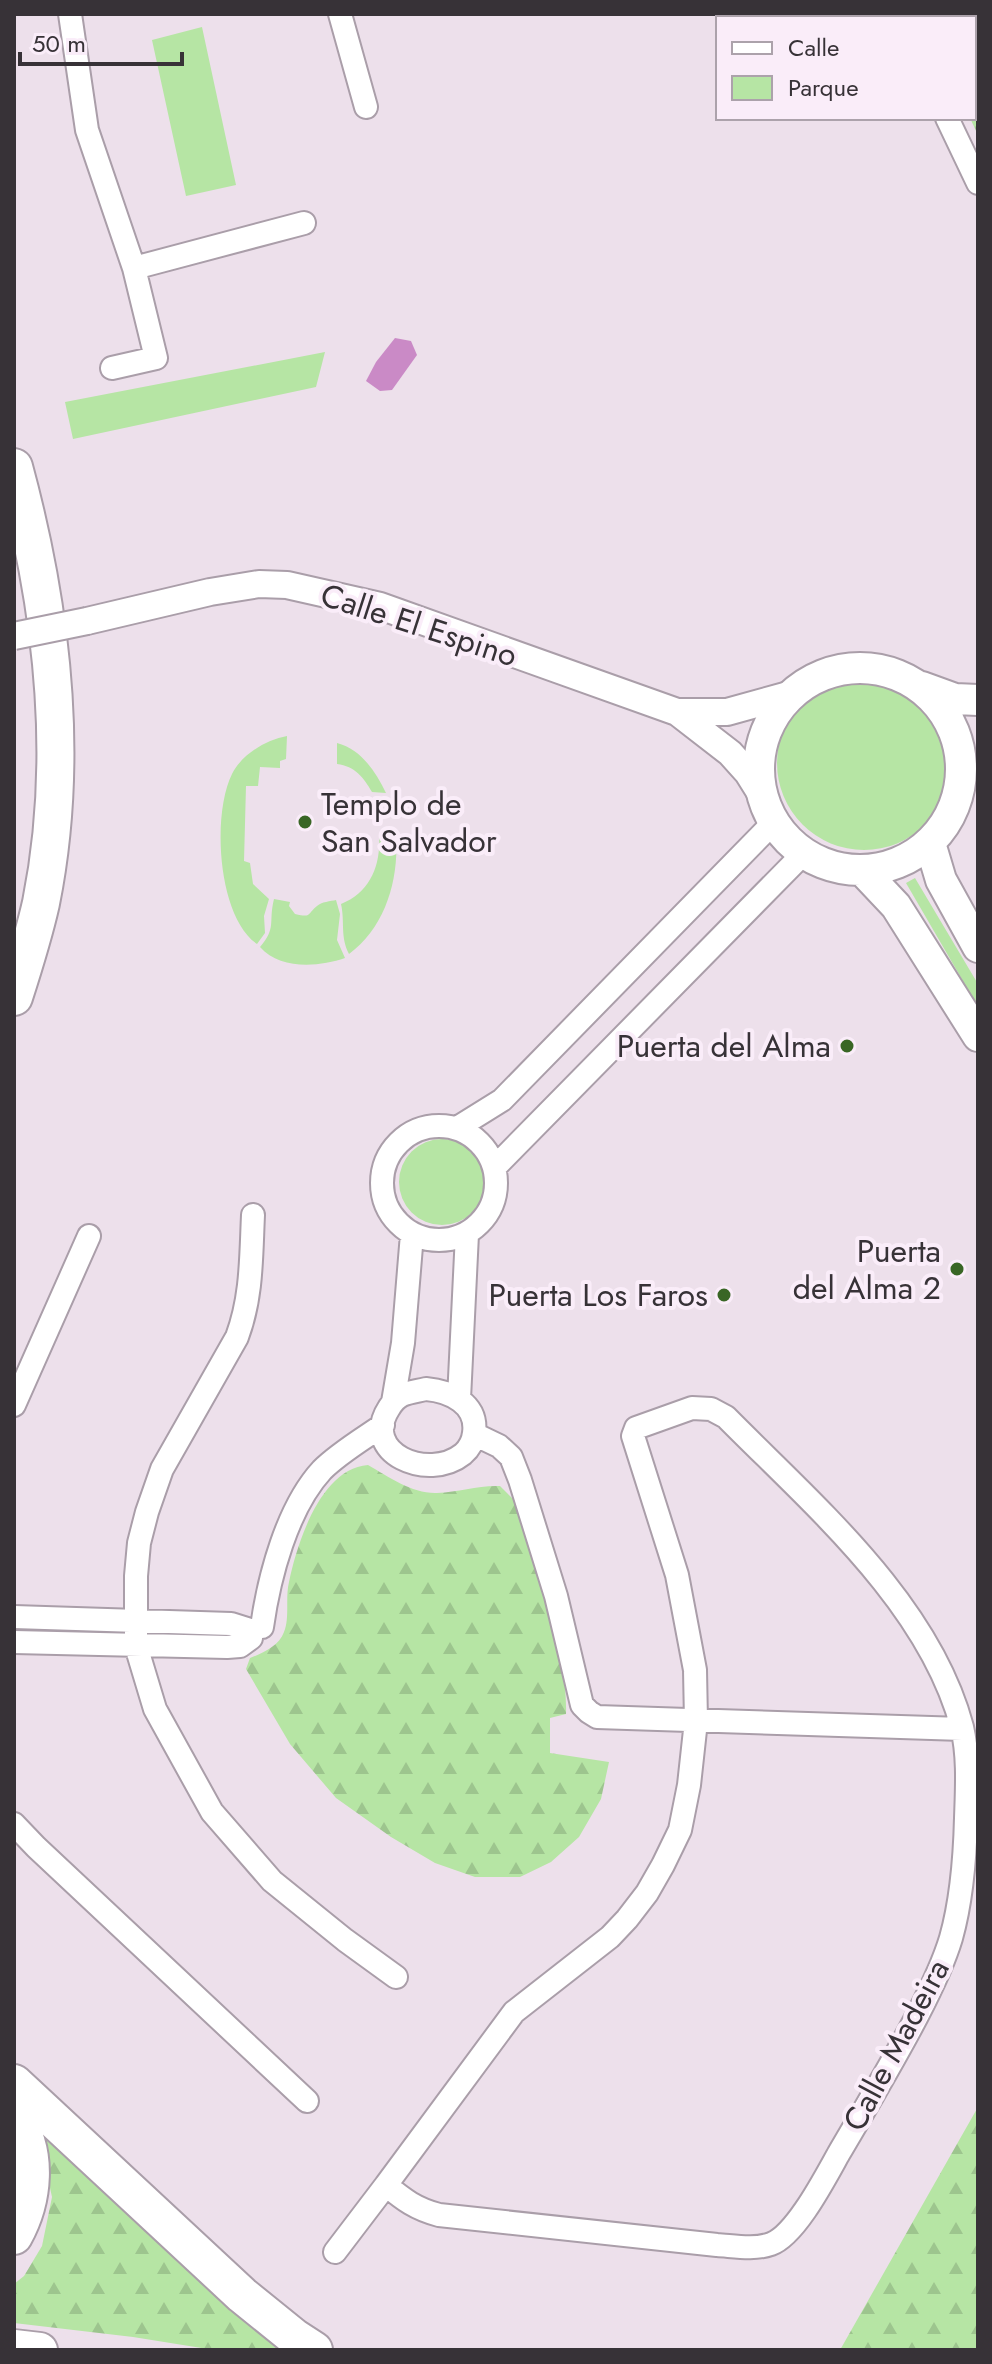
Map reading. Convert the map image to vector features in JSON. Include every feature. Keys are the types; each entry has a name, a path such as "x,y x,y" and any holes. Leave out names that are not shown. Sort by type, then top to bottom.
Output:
{"highway":[{"path":"14,467 32,544 49,643 56,720 52,818 41,903 14,997"},
{"path":"14,2083 242,2295 314,2350"},
{"path":"14,2117 28,2143 31,2188 14,2236"}],"main road":[{"path":"978,700 955,699 895,673 868,667 841,669 814,678 792,694 774,716 763,741 759,769 769,809 787,839 804,853 832,867 863,871 893,865 913,856 930,843 949,818 978,747"},
{"path":"919,686 939,705 954,730 961,760 960,790"},
{"path":"930,843 941,880 978,947"},
{"path":"863,871 896,906 978,1036"},
{"path":"14,2347 40,2350"}],"street":[{"path":"70,14 87,130 134,268 156,358 112,368"},
{"path":"340,14 366,107"},
{"path":"948,120 978,183"},
{"path":"134,268 304,223"},
{"name":"Calle El Espino","path":"14,636 240,586 287,585 380,606 677,712 730,753 748,773 769,809"},
{"name":"Calle El Espino","path":"677,712 727,712 792,694"},
{"path":"457,1128 502,1100 769,809"},
{"path":"495,1167 804,853"},
{"path":"439,1125 457,1128 474,1137 487,1150 495,1167 497,1183 489,1214 467,1234 449,1240 430,1240 412,1234 396,1222 386,1205 381,1187 384,1167 392,1150 405,1136 439,1125"},
{"path":"253,1215 251,1284 245,1316 237,1337 162,1469 147,1512 139,1543 136,1576 136,1646 155,1709 212,1812 272,1881 396,1977"},
{"path":"393,1402 403,1343 412,1234"},
{"path":"459,1399 467,1234"},
{"path":"14,1405 89,1236"},
{"path":"426,1389 441,1390 459,1399 473,1414 472,1443 464,1453 441,1465 425,1464 400,1458 388,1447 382,1433 384,1416 401,1396 426,1389"},
{"name":"Calle Madeira","path":"386,2185 413,2206 439,2215 748,2247 772,2243 790,2231 817,2191 903,2043 936,1979 946,1952 961,1891 966,1839 968,1769 962,1729 948,1688 924,1640 872,1568 726,1417 711,1409 692,1408 636,1428 633,1436 677,1575 695,1670 696,1721"},
{"path":"14,1642 240,1646 254,1632 290,1524 312,1483 324,1468 383,1425"},
{"path":"474,1434 499,1446 511,1457 556,1596 582,1705 597,1717 962,1729"},
{"path":"14,1617 231,1624 254,1632"},
{"path":"335,2252 514,2012 610,1937 647,1893 680,1830 696,1721"},
{"path":"14,1824 307,2101"}],"green space":[{"path":"978,14 978,135 971,120 976,120 976,16 925,16"},
{"path":"202,27 236,185 186,196 152,40"},
{"path":"325,352 316,387 73,439 65,402"},
{"path":"864,676 897,683 925,702 944,730 951,763 944,796 925,824 897,843 864,850 831,843 803,824 784,796 777,763 784,730 803,702 831,683"},
{"path":"287,736 286,759 280,761 280,768 260,767 258,786 246,786 244,861 250,863 253,884 269,899 264,916 265,933 257,944 233,911 226,888 222,864 222,814 226,792 236,767 248,754"},
{"path":"337,743 353,750 367,762 386,793 372,792 358,774 349,767 337,764"},
{"path":"379,836 396,837 392,886 372,931 349,954 341,904 359,893 372,877 378,857"},
{"path":"915,878 978,984 978,1007 906,883"},
{"path":"274,899 290,902 289,906 295,914 304,916 321,904 336,900 340,914 337,940 345,958 312,965 289,963 268,954 260,947 270,929"},
{"path":"442,1139 466,1146 478,1158 485,1182 478,1206 466,1218 442,1225 418,1218 406,1206 399,1182 406,1158 418,1146"},
{"path":"368,1465 419,1491 437,1493 500,1486 517,1503 562,1662 566,1714 550,1718 550,1753 609,1762 601,1799 579,1837 551,1862 520,1877 475,1877 435,1863 391,1837 336,1798 290,1744 246,1669 250,1658 282,1637 287,1620 288,1588 298,1548 324,1493 351,1469"},
{"path":"978,2107 978,2350 840,2350"},
{"path":"34,2116 291,2350 214,2350 14,2323 14,2284 24,2276 42,2246 52,2197"}],"shaded area":[{"path":"395,338 411,341 417,355 392,390 380,391 366,381"}],"place":[{"name":"Templo de San Salvador","path":"305,822"},
{"name":"Puerta del Alma","path":"847,1046"},
{"name":"Puerta del Alma 2","path":"957,1269"},
{"name":"Puerta Los Faros","path":"724,1295"}]}
